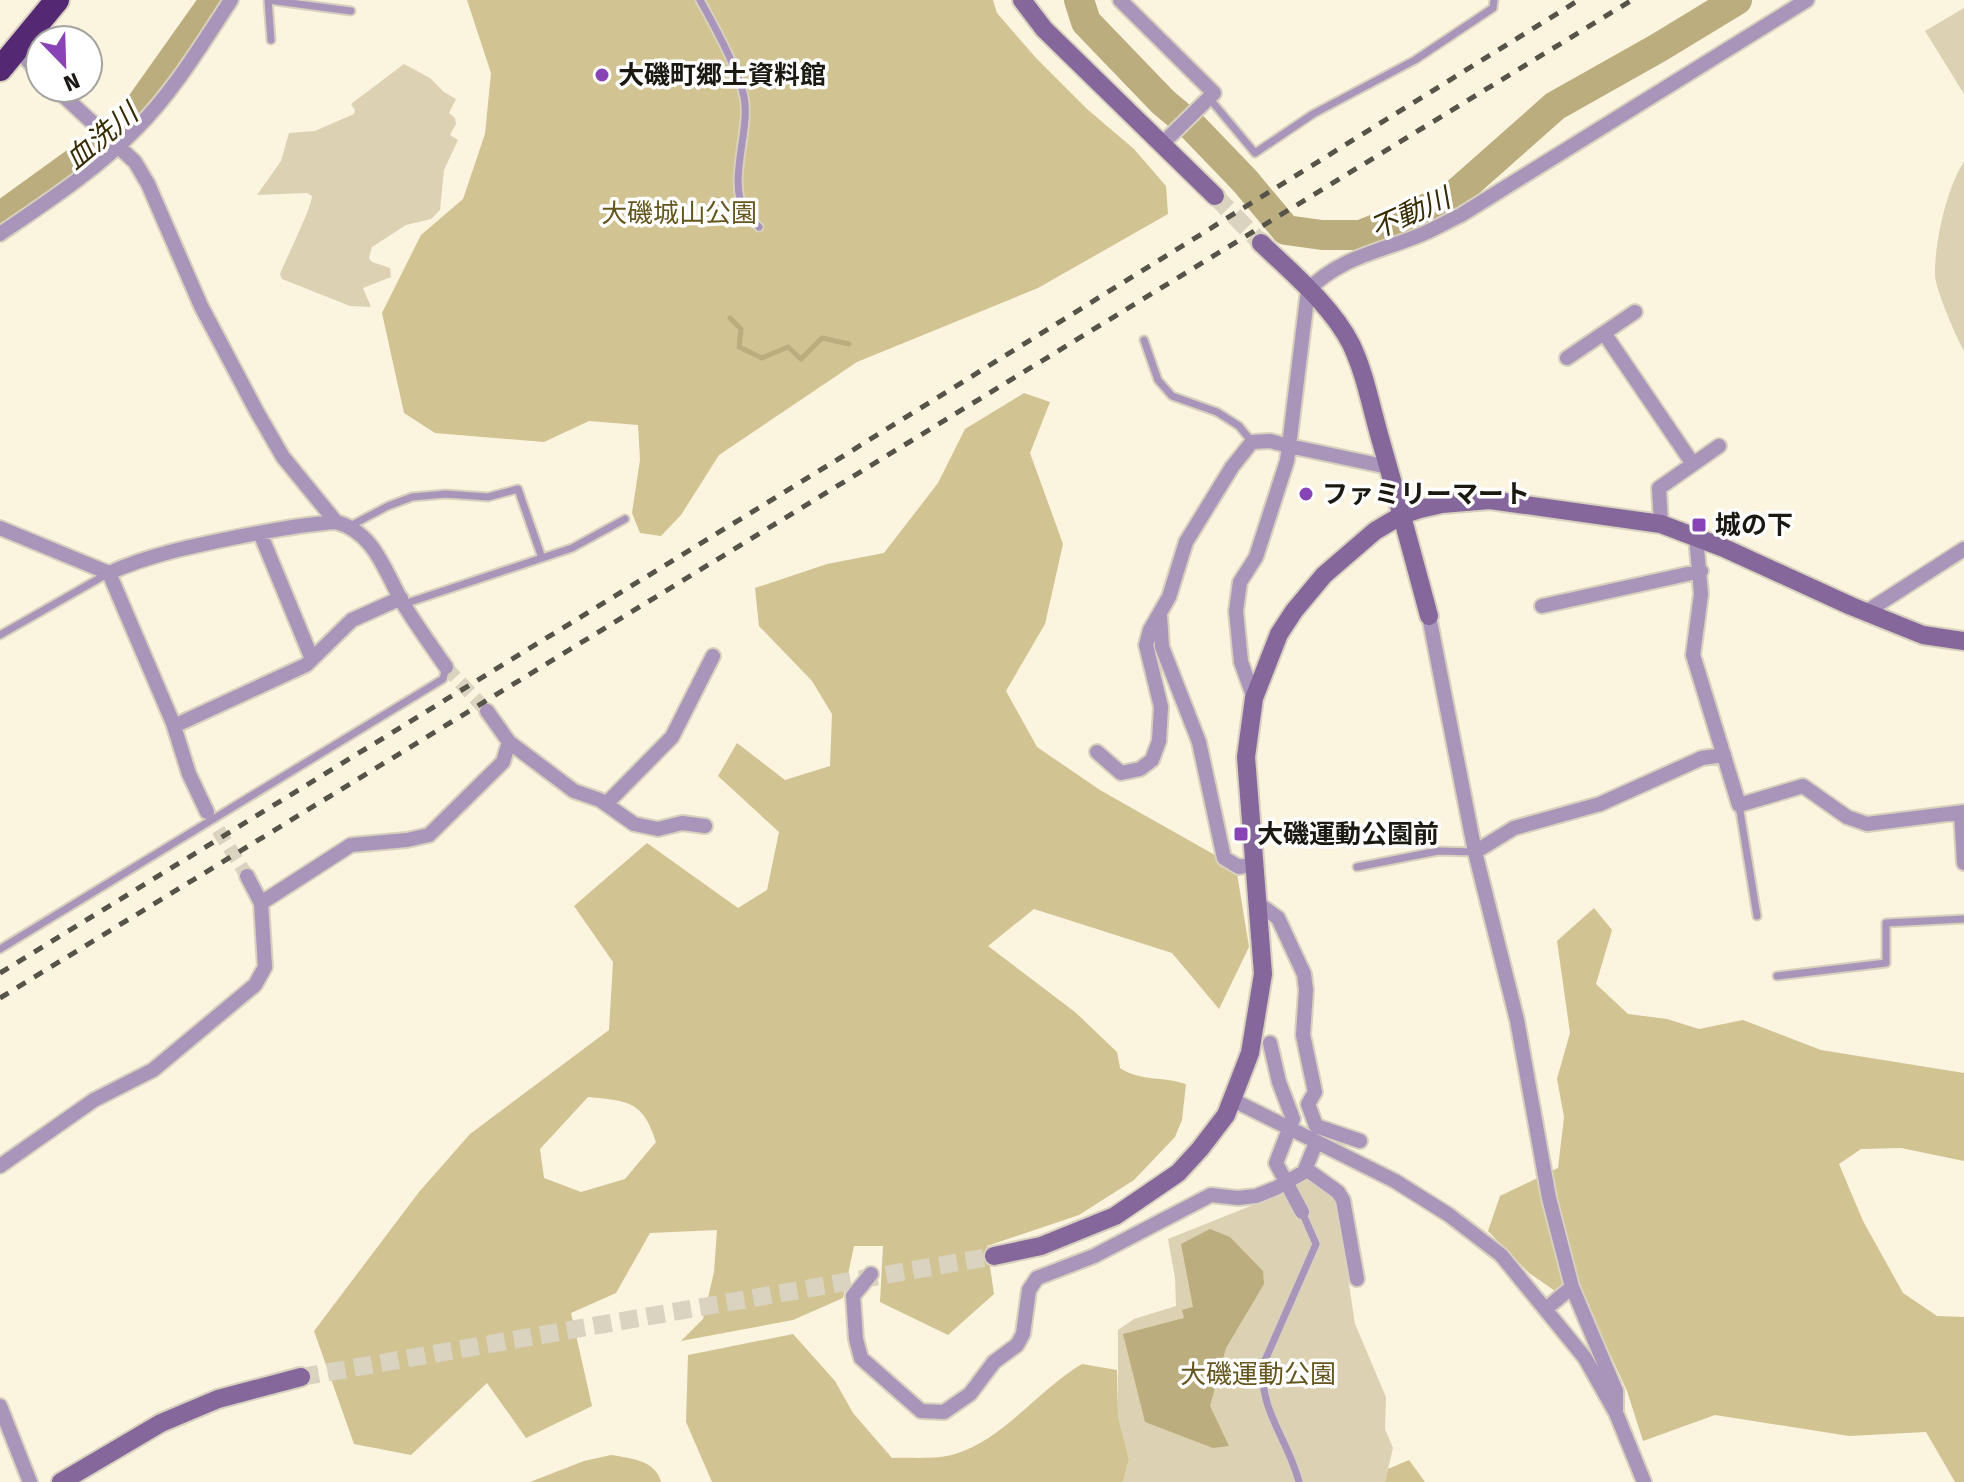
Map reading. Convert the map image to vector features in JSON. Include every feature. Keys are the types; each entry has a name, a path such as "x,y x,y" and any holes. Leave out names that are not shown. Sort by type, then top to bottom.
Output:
{"highway":[{"path":"0,69 57,0"}],"street":[{"path":"0,234 72,184 112,140 136,129 171,88 231,0"},
{"path":"1022,0 1044,29 1166,140 1215,196"},
{"path":"1120,0 1214,93 1166,140"},
{"path":"1254,698 1241,662 1236,611 1240,582 1256,557 1287,461 1308,290 1324,274 1358,256 1416,237 1461,215 1807,0"},
{"path":"17,49 24,57"},
{"path":"73,104 135,162 148,184 201,306 283,457 343,524 375,548 402,601 446,667"},
{"path":"1261,243 1336,321 1360,365 1429,616 1475,852 1517,1020 1549,1198 1572,1287 1616,1391 1616,1413"},
{"path":"1567,358 1635,312"},
{"path":"1604,333 1693,464"},
{"path":"1097,752 1121,773 1140,769 1152,760 1159,741 1161,707 1146,645 1150,630 1169,597 1186,542 1232,467 1252,442 1270,441 1388,467"},
{"path":"1661,524 1659,488 1719,446"},
{"path":"994,1256 1041,1246 1080,1231 1115,1216 1148,1196 1178,1173 1226,1115 1250,1053 1263,974 1246,757 1254,698 1279,634 1307,593 1375,531 1402,515 1442,504 1490,500 1661,524 1923,635 1964,641"},
{"path":"109,573 204,544 310,523 343,524"},
{"path":"0,528 109,573 174,726 205,818"},
{"path":"260,533 312,659"},
{"path":"1696,537 1701,594 1693,655 1739,805 1803,786 1847,817 1867,824 1962,813 1964,863"},
{"path":"1866,612 1964,549"},
{"path":"1542,606 1701,571"},
{"path":"174,726 306,665 352,620 402,601"},
{"path":"1160,615 1162,647 1199,742 1224,858 1239,867 1255,864"},
{"path":"606,804 672,737 713,656"},
{"path":"487,711 509,742 574,791 606,804 634,824 658,829 682,823 705,826"},
{"path":"261,903 351,845 429,835 503,762 509,742"},
{"path":"1475,852 1514,828 1600,804 1702,758 1724,755"},
{"path":"0,1166 94,1100 153,1070 255,985 265,967 261,903 247,876"},
{"path":"1259,904 1278,918 1304,974 1303,1035 1315,1092 1308,1104 1316,1126 1360,1141"},
{"path":"1270,1043 1279,1082 1293,1119 1276,1163 1302,1212"},
{"path":"1233,1100 1395,1181 1449,1215 1501,1255 1585,1358 1616,1413 1644,1482"},
{"path":"871,1274 853,1296 856,1339 861,1358 921,1411 944,1412 970,1394 994,1362 1017,1345 1027,1320 1029,1290 1037,1278 1094,1256 1211,1195 1256,1196 1306,1169 1316,1143"},
{"path":"1306,1169 1332,1186 1343,1200 1357,1279"},
{"path":"1547,1308 1572,1287"},
{"path":"61,1482 161,1423 218,1399 301,1377"},
{"path":"0,1406 30,1482"}],"lane":[{"path":"271,40 268,0 351,11"},
{"path":"700,0 718,33 744,97 738,182 745,212 759,227"},
{"path":"1209,98 1255,153 1313,114 1415,60 1493,8 1494,0"},
{"path":"1144,340 1158,380 1172,396 1217,412 1239,426 1252,442"},
{"path":"343,524 412,497 446,494 488,497 518,489 542,558"},
{"path":"402,601 572,548 625,519"},
{"path":"0,635 109,573"},
{"path":"0,949 205,818 443,679 446,667"},
{"path":"1739,805 1757,916"},
{"path":"1357,867 1438,851 1475,852"},
{"path":"1777,976 1886,963 1886,923 1964,919"},
{"path":"1299,1482 1295,1464 1266,1404 1262,1377 1263,1365 1316,1244 1302,1212"}],"green space":[{"name":"大磯城山公園","path":"467,0 993,0 997,13 1036,58 1087,109 1134,149 1166,186 1168,214 1038,288 857,362 719,455 681,515 661,536 640,533 632,513 640,460 638,425 589,421 544,442 435,433 404,413 382,313 421,235 463,199 485,134 491,73"},
{"path":"1964,8 1964,94 1925,31"},
{"path":"404,64 430,78 456,99 449,113 456,124 450,135 458,140 444,170 440,210 431,219 406,225 372,247 369,258 390,268 391,277 363,288 371,307 350,306 282,279 280,274 312,196 307,193 257,195 281,161 289,133 315,131 354,114 351,104"},
{"path":"1964,162 1964,351 1947,314 1935,276 1943,216 1952,186"},
{"path":"1024,393 1050,402 1030,453 1063,544 1045,624 1006,691 1037,747 1100,790 1236,867 1249,947 1219,1009 1172,953 1034,909 988,946 1075,1012 1117,1052 1120,1068 1136,1075 1186,1084 1182,1120 1175,1137 1134,1180 1079,1215 987,1246 994,1294 948,1335 880,1302 883,1246 854,1246 843,1298 793,1320 681,1341 703,1319 714,1272 717,1230 650,1233 616,1293 571,1313 592,1406 526,1438 487,1383 411,1455 354,1444 314,1331 419,1192 470,1134 609,1030 613,962 574,906 647,843 738,908 767,890 779,832 718,776 737,743 785,780 830,766 832,714 812,681 759,626 755,588 827,564 884,553 938,483 965,429","holes":["588,1097 632,1105 645,1118 656,1142 625,1179 581,1192 544,1178 540,1149"]},
{"path":"1594,908 1612,930 1596,984 1628,1014 1667,1019 1699,1029 1743,1020 1821,1050 1964,1073 1964,1161 1901,1148 1861,1149 1839,1164 1863,1221 1903,1293 1937,1316 1964,1317 1964,1482 1955,1482 1926,1432 1849,1436 1715,1415 1643,1441 1627,1391 1593,1317 1529,1273 1488,1231 1500,1196 1558,1168 1564,1117 1557,1079 1570,1033 1557,941"},
{"name":"大磯運動公園","path":"1315,1179 1341,1205 1343,1244 1355,1324 1386,1397 1385,1429 1393,1448 1385,1482 1123,1482 1129,1459 1118,1416 1118,1330 1134,1319 1176,1306 1168,1239"},
{"path":"793,1334 835,1381 853,1413 892,1458 948,1456 973,1447 1005,1426 1082,1364 1117,1370 1118,1416 1129,1459 1123,1482 712,1482 686,1422 688,1355"},
{"path":"611,1455 648,1465 661,1482 530,1482 584,1461"},
{"path":"1409,1460 1425,1482 1385,1482 1388,1469"}],"shaded area":[{"path":"1210,1229 1230,1237 1263,1271 1264,1284 1226,1348 1210,1406 1229,1446 1213,1448 1145,1422 1123,1334 1184,1318 1182,1310 1193,1307 1181,1244"}],"waterway":[{"name":"血洗川","path":"0,217 104,142 135,113 215,0"},
{"name":"不動川","path":"1079,0 1086,22 1245,181 1286,230 1322,235 1361,235 1450,199 1555,106 1737,0"},
{"path":"730,318 741,329 739,347 762,358 788,347 801,359 822,338 849,344"}],"tunnel":[{"path":"1215,196 1261,243"},
{"path":"446,667 487,711"},
{"path":"207,812 247,876"},
{"path":"301,1377 994,1256"}],"railway":[{"path":"0,973 1579,0"},
{"path":"0,998 1632,0"}],"place":[{"name":"大磯町郷土資料館","path":"602,75"},
{"name":"ファミリーマート","path":"1306,494"},
{"name":"城の下","path":"1699,525"},
{"name":"大磯運動公園前","path":"1241,834"}]}
